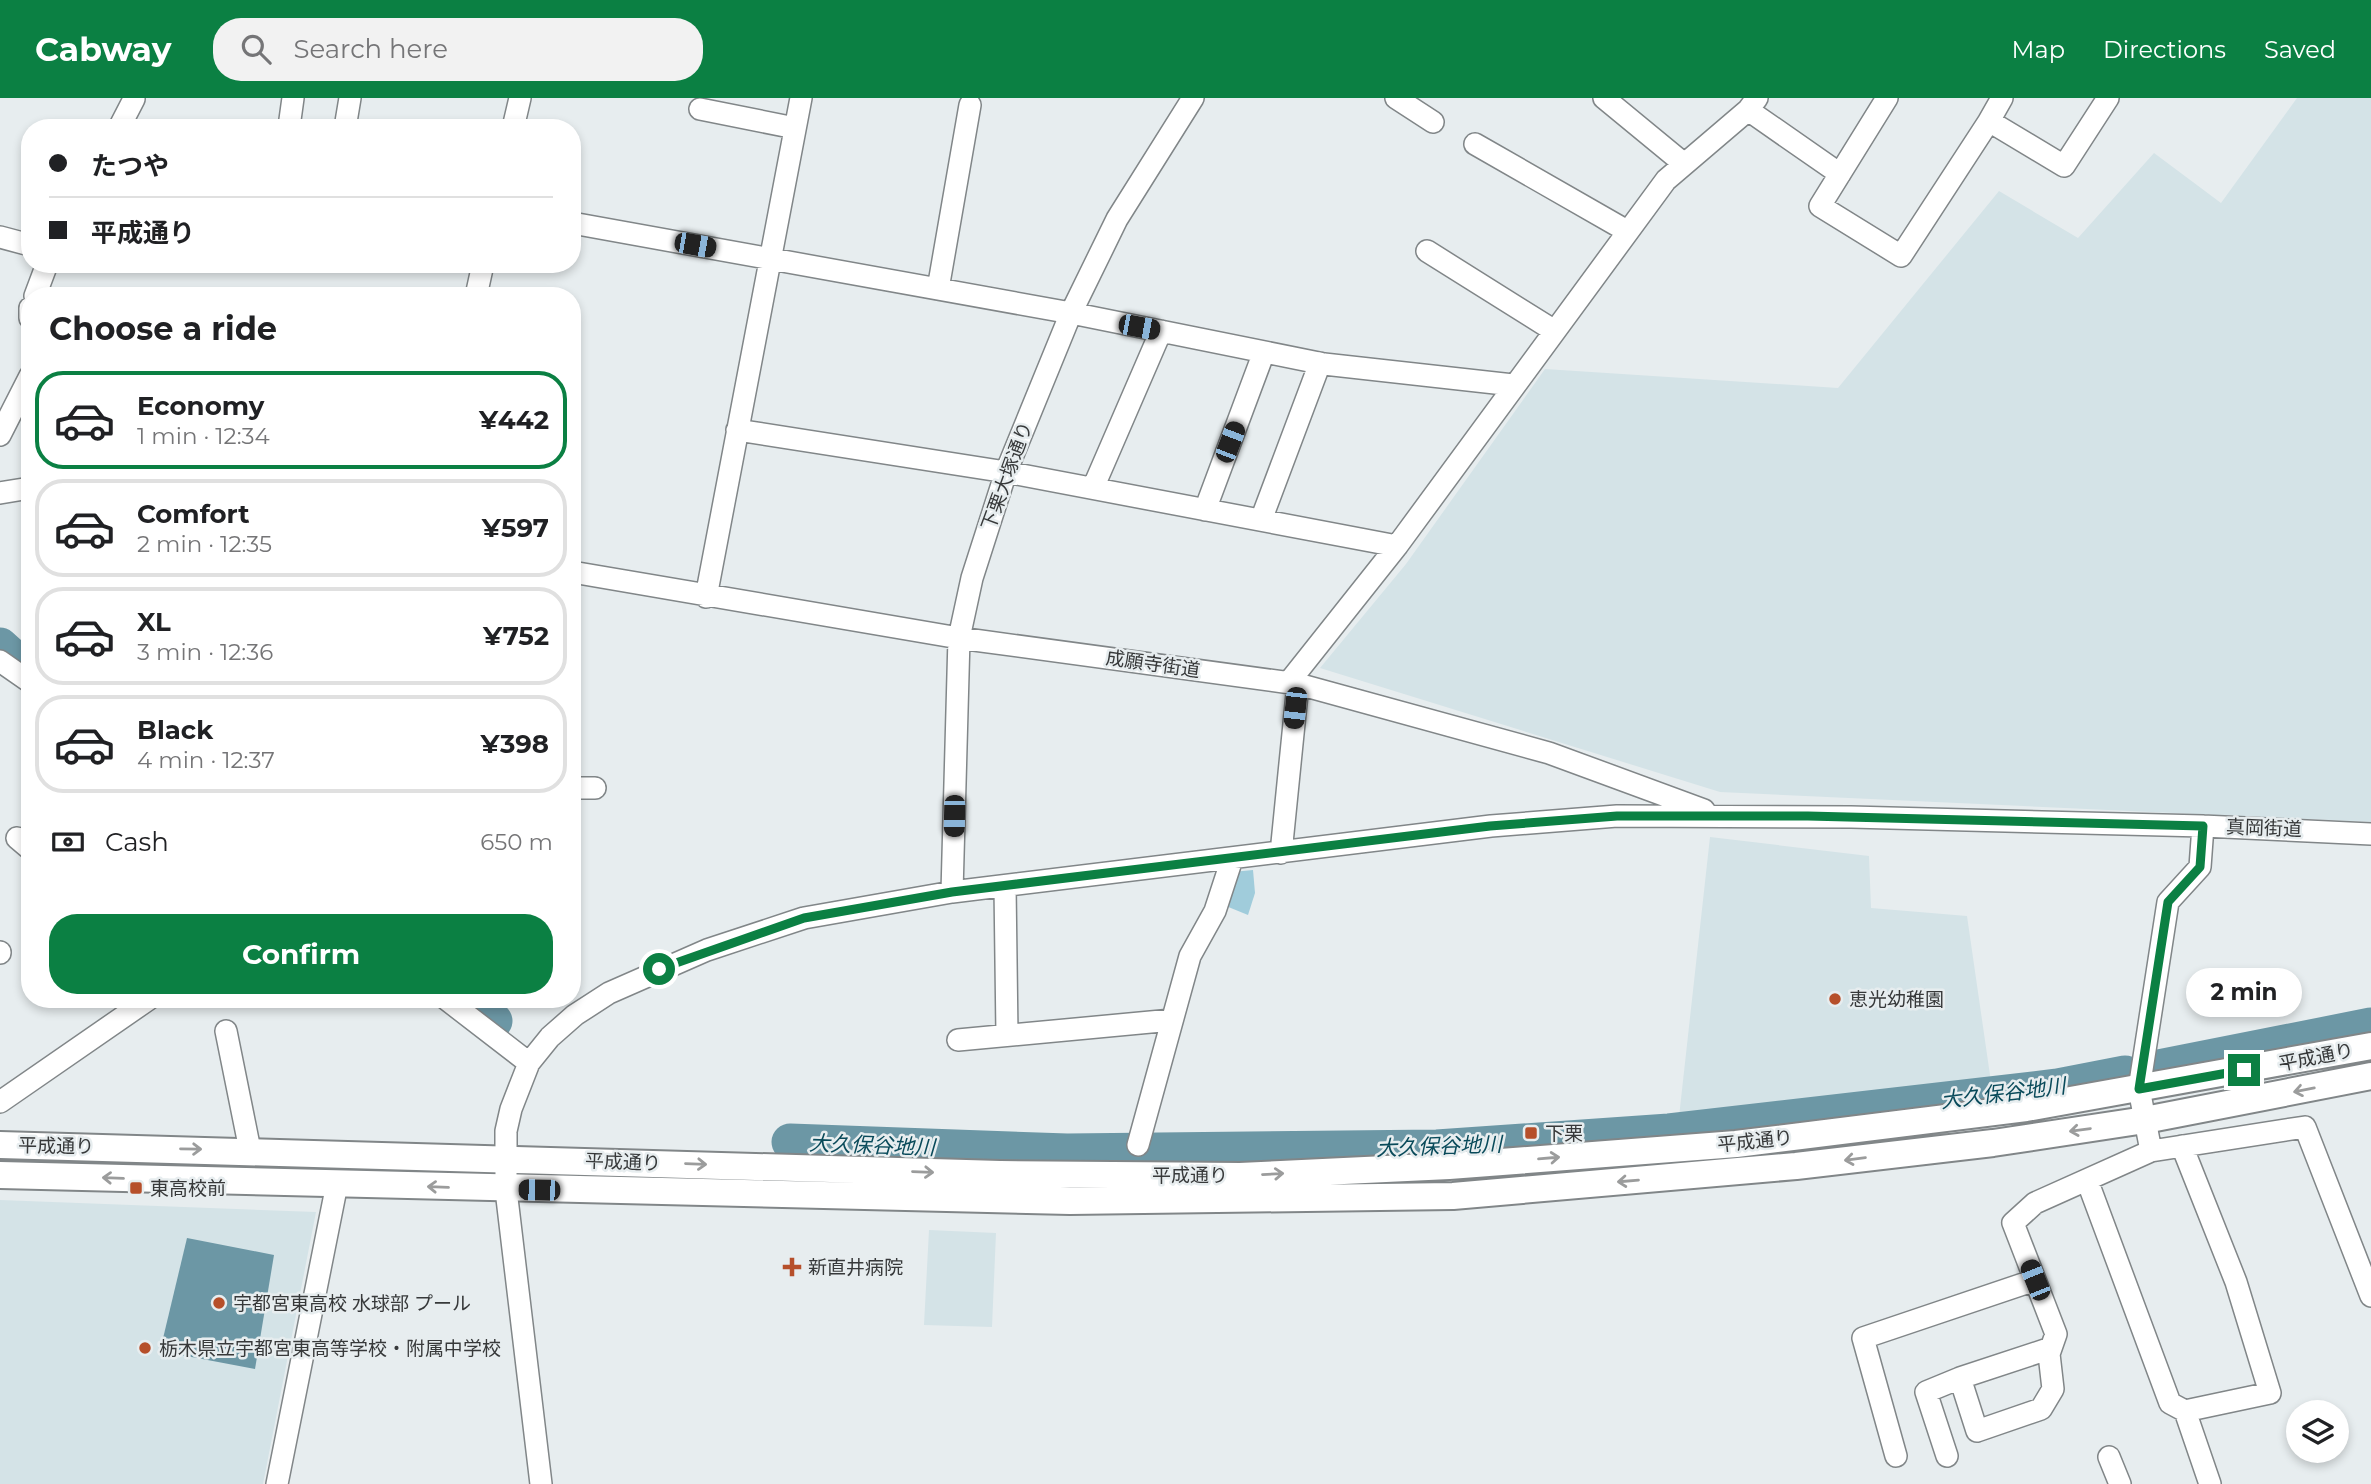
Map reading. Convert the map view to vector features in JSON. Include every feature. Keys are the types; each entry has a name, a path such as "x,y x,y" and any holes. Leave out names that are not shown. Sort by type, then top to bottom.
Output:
{"main road":[{"name":"平成通り","path":"0,1145 250,1150 1000,1174 1240,1176 1449,1166 1736,1144 2014,1110 2371,1046"},
{"name":"平成通り","path":"0,1175 1070,1202 1453,1196 1796,1166 1993,1143 2145,1121 2371,1076"}],"street":[{"path":"290,119 293,98"},
{"path":"347,119 351,98"},
{"path":"515,119 520,98"},
{"path":"706,597 801,98"},
{"name":"下栗大塚通り","path":"952,892 959,638 972,578 1006,472 1071,313 1117,219 1193,98"},
{"path":"1396,98 1433,122"},
{"path":"1604,98 1683,163"},
{"path":"1887,98 1820,206 1901,256 2002,98"},
{"path":"1989,121 2064,166 2108,98"},
{"path":"124,119 134,99"},
{"path":"1281,853 1293,683 1397,546 1627,231 1683,163 1752,104 1840,174"},
{"path":"938,289 970,105"},
{"path":"700,109 795,128"},
{"path":"1475,144 1627,231"},
{"path":"581,225 1071,313 1320,363 1513,385"},
{"path":"0,237 21,243"},
{"path":"1427,251 1553,330"},
{"path":"1093,488 1161,331"},
{"path":"1205,510 1264,352"},
{"path":"1261,520 1320,363"},
{"path":"0,435 21,394"},
{"path":"737,430 1006,472 1397,546"},
{"path":"0,493 21,490"},
{"name":"成願寺街道","path":"581,574 959,638 1293,683 1549,753 1718,815"},
{"path":"0,661 21,676"},
{"path":"581,788 595,788"},
{"name":"真岡街道","path":"541,1484 506,1189 505,1158 511,1108 529,1063 550,1037 575,1015 609,993 659,969 804,918 952,892 1490,826 1617,816 1718,815 2203,826 2371,834"},
{"path":"2151,1151 2139,1089 2168,902 2200,867 2203,826"},
{"path":"1138,1145 1190,956 1215,911 1232,859"},
{"path":"1005,886 1007,1035"},
{"path":"0,1102 136,1008"},
{"path":"458,1008 529,1063"},
{"path":"958,1040 1172,1020"},
{"path":"226,1031 250,1150"},
{"path":"1960,1378 1977,1431 2041,1409 2053,1389 2051,1348 2056,1334 2012,1223 2035,1203 2151,1151 2305,1127 2371,1296"},
{"path":"2087,1180 2170,1403 2185,1411 2270,1393 2236,1282 2182,1146"},
{"path":"276,1484 337,1184"},
{"path":"1896,1456 1863,1338 2035,1280"},
{"path":"1947,1457 1926,1392 2051,1348"},
{"path":"2185,1411 2210,1484"},
{"path":"2109,1457 2120,1484"}],"shaded area":[{"path":"2297,98 2371,98 2371,822 1720,792 1320,668 1406,564 1545,369 1838,388 1999,191 2078,238 2154,153 2221,203"},
{"name":"恵光幼稚園","path":"1710,837 1869,856 1871,908 1967,916 1991,1082 1679,1117"},
{"path":"1253,870 1255,893 1248,915 1221,904 1232,872"},
{"name":"栃木県立宇都宮東高等学校・附属中学校","path":"0,1200 316,1212 263,1484 0,1484"},
{"name":"新直井病院","path":"929,1230 996,1233 992,1327 924,1325"},
{"name":"宇都宮東高校 水球部 プール","path":"187,1238 274,1255 255,1369 160,1351"}],"waterway":[{"name":"大久保谷地川","path":"0,646 21,665"},
{"name":"大久保谷地川","path":"477,1008 494,1021"},
{"name":"大久保谷地川","path":"2159,1068 2371,1026"},
{"name":"大久保谷地川","path":"790,1142 1067,1152 1437,1148 1669,1132 2058,1087 2125,1074"}],"place":[{"name":"恵光幼稚園","path":"1835,999"},
{"name":"下栗","path":"1531,1133"},
{"name":"東高校前","path":"136,1188"},
{"name":"新直井病院","path":"792,1267"},
{"name":"宇都宮東高校 水球部 プール","path":"219,1303"},
{"name":"栃木県立宇都宮東高等学校・附属中学校","path":"145,1348"}],"route":[{"path":"659,969 754,933 804,918 880,904 952,892 1490,826 1617,816 1741,815 2203,826 2200,867 2168,902 2139,1089 2244,1070"}]}
